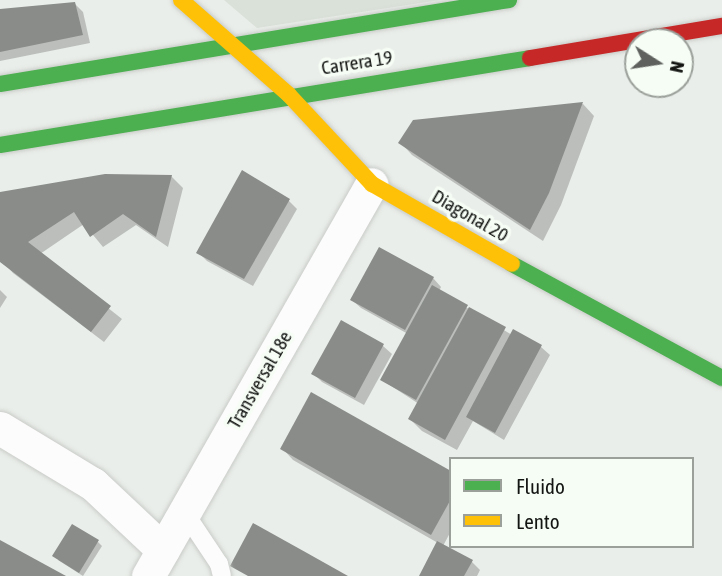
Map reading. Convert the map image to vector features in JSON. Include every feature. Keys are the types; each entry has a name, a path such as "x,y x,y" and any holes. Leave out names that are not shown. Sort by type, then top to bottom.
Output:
{"street":[{"name":"Diagonal 20","path":"181,0 289,95 372,184 537,278 722,378"},
{"name":"Carrera 19","path":"0,84 509,0"},
{"name":"Carrera 19","path":"0,145 289,95 722,26"},
{"name":"Transversal 18e","path":"156,563 372,184"},
{"path":"0,428 93,484 156,563"}],"lane":[{"path":"185,513 219,564 222,576"}],"shaded area":[{"path":"224,0 440,0 257,28"}],"building":[{"path":"75,2 83,35 0,52 0,9"},
{"path":"583,102 549,193 530,230 398,143 413,120"},
{"path":"242,170 290,199 244,279 196,253"},
{"path":"105,174 172,175 156,237 123,214 90,237 74,212 28,242 111,306 91,332 0,262 0,192"},
{"path":"379,247 434,277 405,330 350,300"},
{"path":"432,285 468,305 416,400 380,380"},
{"path":"469,307 506,327 445,440 408,419"},
{"path":"341,320 384,344 355,398 311,374"},
{"path":"513,329 542,345 495,433 466,417"},
{"path":"311,392 449,470 449,503 431,535 280,449"},
{"path":"253,523 348,576 248,576 230,566"},
{"path":"72,524 99,540 79,573 52,556"},
{"path":"0,540 66,576 0,576"},
{"path":"437,541 473,560 464,576 419,576"}],"traffic: fast":[{"path":"0,84 509,0"},
{"path":"0,145 530,58"},
{"path":"512,264 722,378"}],"traffic: slow":[{"path":"181,0 289,95 372,184 512,264"}],"traffic: jam":[{"path":"530,58 722,26"}]}
